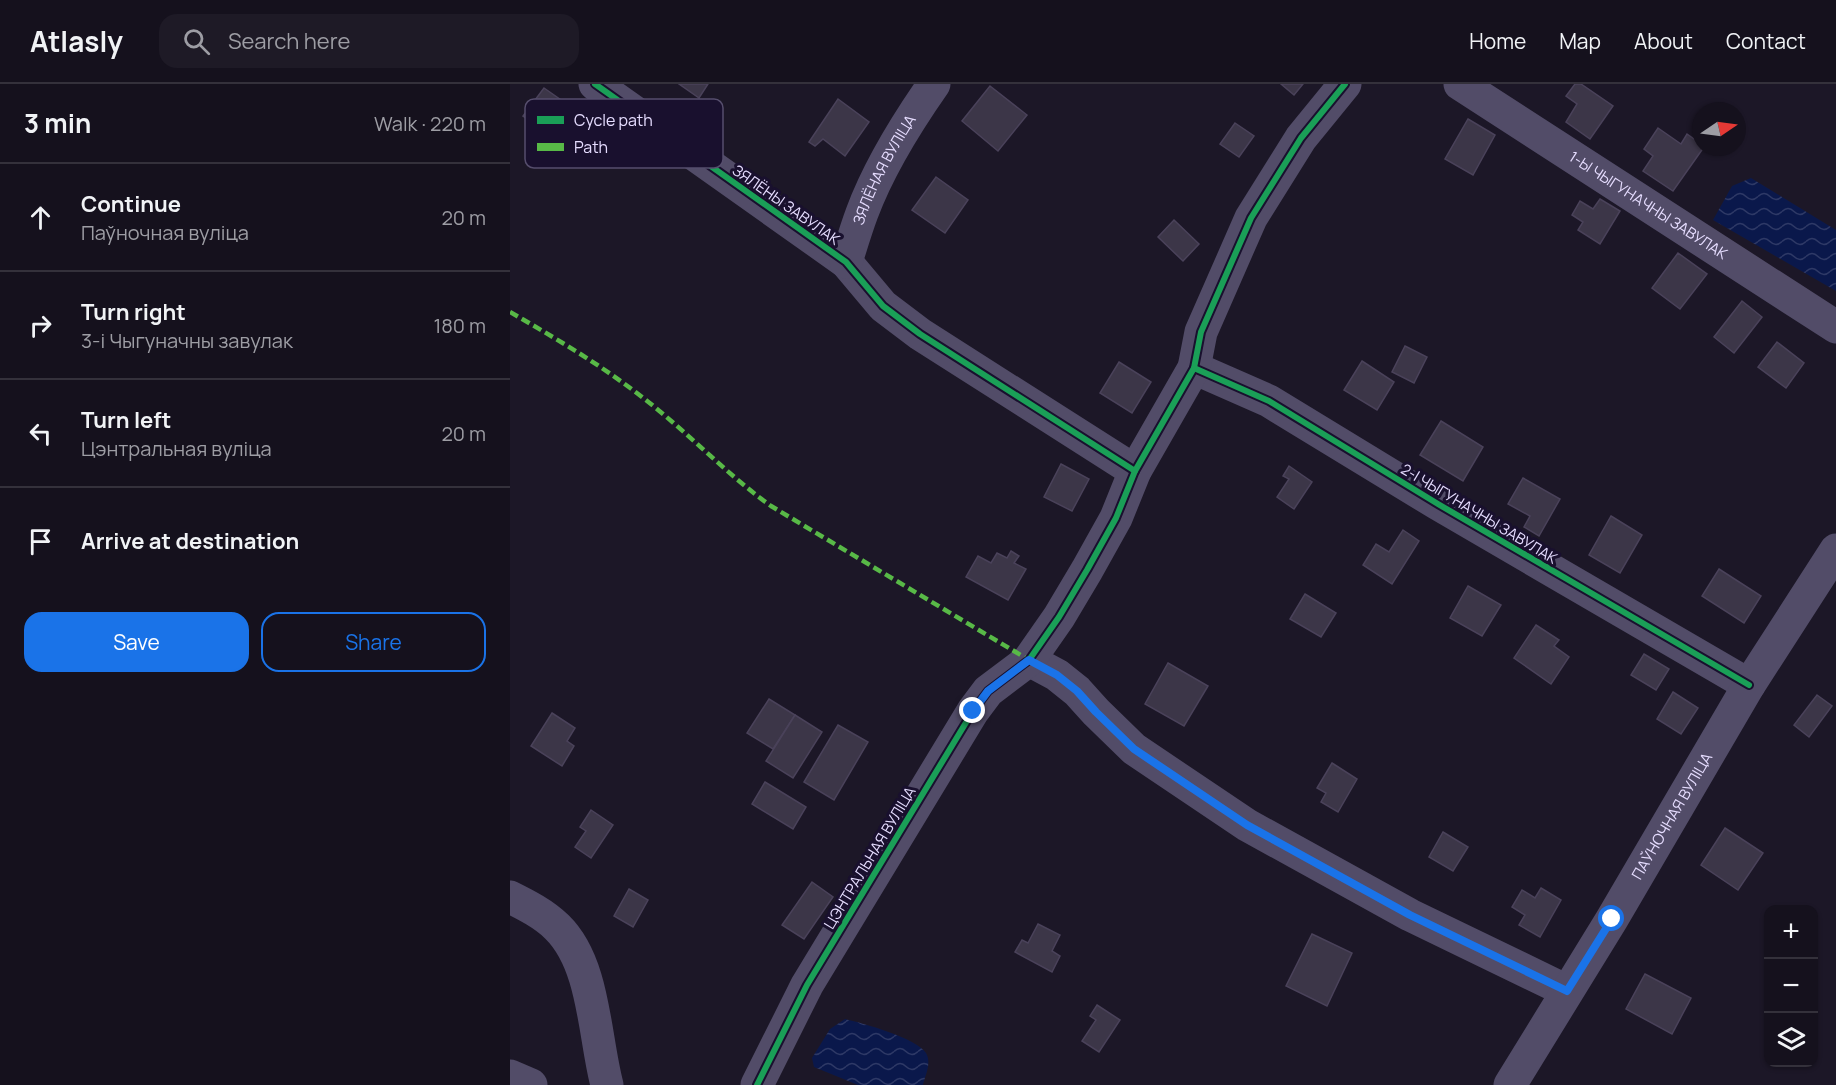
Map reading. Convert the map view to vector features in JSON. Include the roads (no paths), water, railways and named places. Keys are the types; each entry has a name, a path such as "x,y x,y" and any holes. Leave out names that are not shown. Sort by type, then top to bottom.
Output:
{"street":[{"name":"ЗЯЛЁНЫ ЗАВУЛАК","path":"596,84 617,99"},
{"name":"ЗЯЛЁНАЯ ВУЛІЦА","path":"846,262 862,213 880,172 905,127 934,84"},
{"name":"ЦЭНТРАЛЬНАЯ ВУЛІЦА","path":"762,1084 774,1049 807,985 973,711 988,691 1029,660 1059,617 1087,570 1116,518 1136,471 1194,368 1201,332 1251,218 1301,138 1345,84"},
{"name":"1-Ы ЧЫГУНАЧНЫ ЗАВУЛАК","path":"1460,84 1836,327"},
{"name":"ЗЯЛЁНЫ ЗАВУЛАК","path":"714,168 846,262 883,306 920,334 1136,471"},
{"name":"2-І ЧЫГУНАЧНЫ ЗАВУЛАК","path":"1194,368 1269,401 1438,504 1749,685"},
{"name":"ПАЎНОЧНАЯ ВУЛІЦА","path":"1510,1085 1612,919 1749,685 1836,550"},
{"path":"1029,660 1057,675 1077,691 1134,749 1247,825 1410,915 1567,991"},
{"path":"510,897 541,914 557,926 577,956 586,979 607,1085"},
{"path":"510,1076 531,1085"}],"water":[{"path":"1751,178 1836,230 1836,291 1713,220 1732,186"},
{"path":"845,1019 888,1032 921,1047 928,1057 928,1069 923,1085 858,1085 814,1067 812,1058 830,1029"}]}
